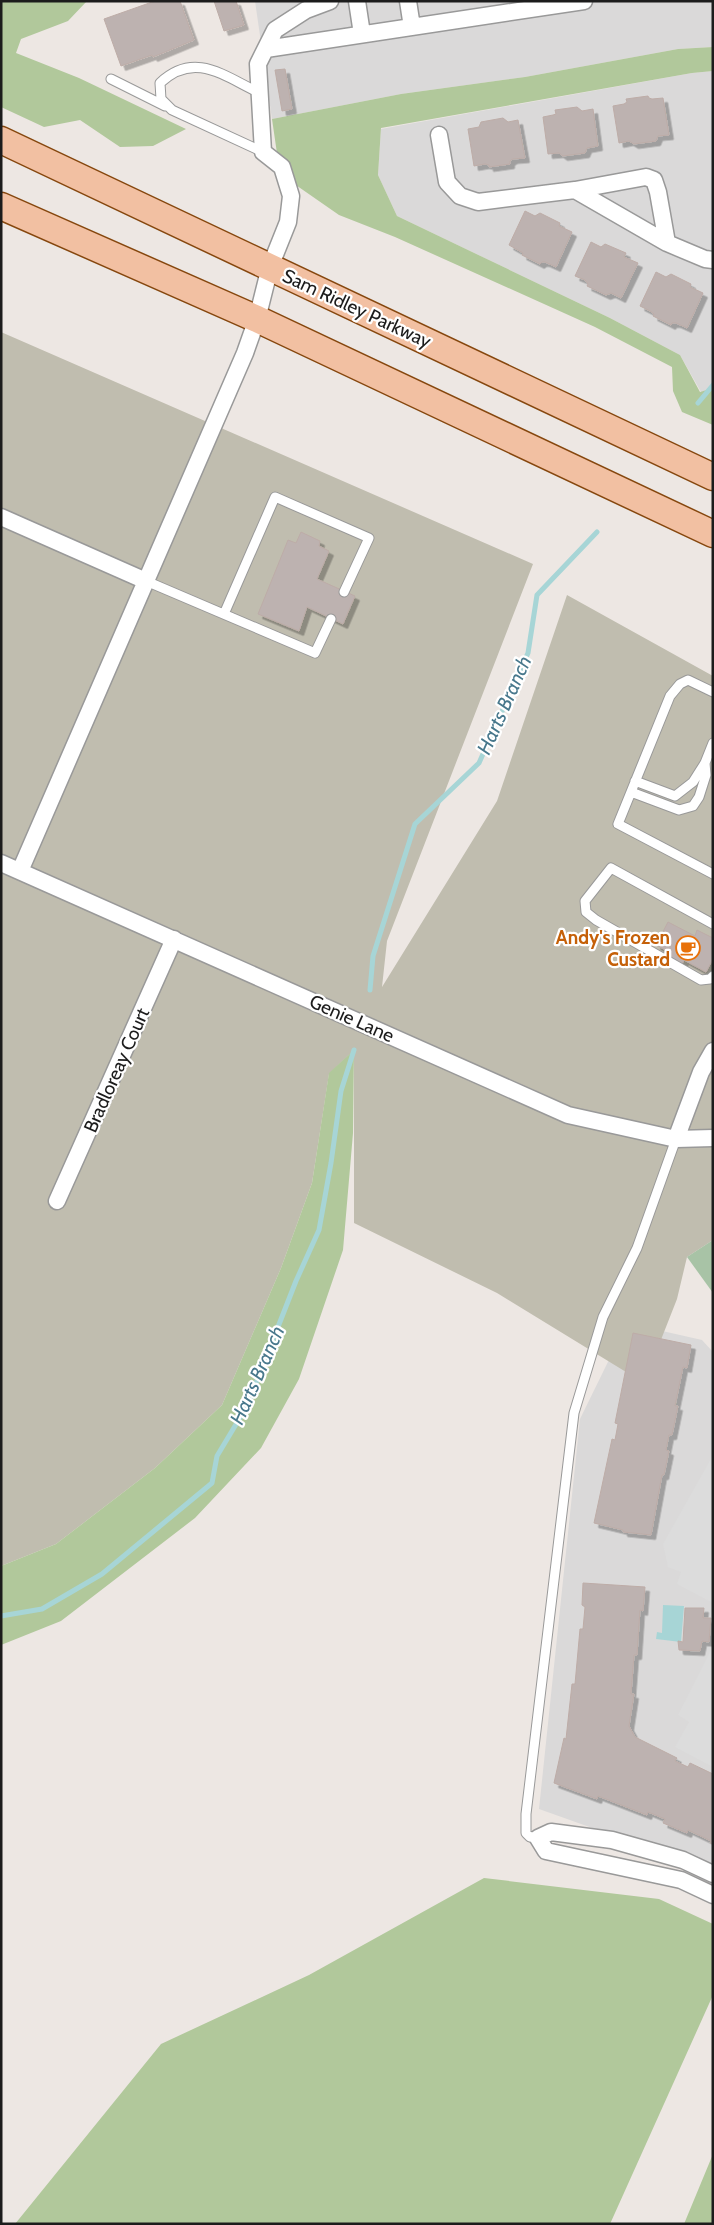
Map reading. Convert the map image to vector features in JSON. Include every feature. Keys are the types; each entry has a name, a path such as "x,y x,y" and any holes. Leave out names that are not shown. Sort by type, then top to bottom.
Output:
{"main road":[{"name":"Sam Ridley Parkway","path":"1,140 713,477"},
{"path":"1,206 257,319 705,527 713,544"}],"street":[{"path":"20,871 245,353 257,319 270,267 288,222 291,196 282,167 263,152 258,64 274,30 306,10 330,1"},
{"path":"357,1 362,34"},
{"path":"408,1 412,27"},
{"path":"266,48 584,1"},
{"path":"438,135 447,182 460,196 478,202 575,190 646,177 654,180 667,243"},
{"path":"575,190 667,243 705,259 713,260"},
{"path":"1,517 146,581"},
{"name":"Genie Lane","path":"1,863 568,1115 676,1139 713,1138"},
{"name":"Bradloreay Court","path":"57,1201 174,939"},
{"path":"676,1139 702,1072 713,1051"},
{"path":"713,1874 683,1860 612,1840 551,1832 538,1838 546,1851 681,1880 713,1895"}],"lane":[{"path":"172,110 162,99 160,83 176,71 200,66 217,70 260,93"},
{"path":"110,79 263,152"},
{"path":"224,614 275,497 369,538 344,592"},
{"path":"146,581 315,653 331,619"},
{"path":"713,692 688,680 680,684 670,696 618,824 713,874"},
{"path":"636,781 675,796 693,782 705,762 713,743"},
{"path":"631,792 665,806 687,810 693,806 699,797 706,775 705,762"},
{"path":"713,924 611,868 585,902 586,912 702,980 710,979 713,976"},
{"path":"538,1838 530,1837 526,1833 526,1814 574,1413 603,1318 637,1248 676,1139"}],"shaded area":[{"path":"255,1 713,1 713,47 678,49 525,77 401,94 272,119"},
{"path":"713,71 713,388 701,392 680,355 610,318 397,216 378,175 381,129 692,73"},
{"path":"1,332 533,564 387,941 382,987 497,801 567,595 713,676 713,1240 687,1257 677,1299 644,1383 497,1293 354,1223 354,1050 329,1074 312,1183 281,1268 222,1405 155,1468 56,1544 1,1566"},
{"path":"627,1323 702,1340 713,1352 713,1871 539,1809 580,1419"},
{"path":"713,1455 713,1603 677,1584 681,1572 668,1567 663,1544"},
{"path":"713,1646 713,1767 675,1747 689,1722 678,1715"}],"green space":[{"path":"1,1 87,1 68,21 21,39 16,53 79,78 186,129 153,146 120,147 80,120 44,127 1,107"},
{"path":"713,47 713,71 692,73 381,128 378,175 397,216 610,318 680,355 700,392 713,388 713,425 682,412 673,391 672,367 595,327 395,237 339,215 280,174 272,119 401,94 525,77 678,49"},
{"path":"354,1050 353,1133 343,1250 299,1379 261,1448 195,1518 61,1621 1,1645 1,1566 56,1544 155,1468 222,1405 281,1268 312,1183 329,1073"},
{"path":"713,1240 713,1293 687,1257"},
{"path":"484,1878 659,1899 713,1924 713,1995 610,2224 15,2224 161,2044 309,1975"},
{"path":"713,2154 713,2224 684,2224"}],"water":[{"path":"663,1605 684,1606 681,1642 656,1639 657,1632 662,1633"}],"building":[{"path":"155,1 180,1 194,40 153,57 152,55 121,66 104,19"},
{"path":"214,1 236,1 244,25 224,31"},
{"path":"285,69 292,109 282,111 275,70"},
{"path":"648,96 652,99 663,98 669,135 658,136 656,141 634,144 629,141 619,143 613,106 624,104 627,102 626,99"},
{"path":"577,107 582,111 593,109 598,146 587,148 585,153 563,156 559,153 548,154 543,117 556,114 555,110"},
{"path":"503,118 508,122 518,120 525,158 513,159 510,161 510,164 489,167 489,165 485,164 474,166 468,129 479,127 481,122"},
{"path":"525,211 535,216 540,213 560,223 559,226 572,232 556,267 545,262 540,264 522,255 523,253 509,245"},
{"path":"591,242 601,247 605,244 626,253 624,257 638,263 621,298 611,293 606,295 587,286 588,284 585,280 575,276"},
{"path":"656,272 666,277 671,274 691,284 690,287 703,293 687,328 676,323 671,325 653,316 654,314 640,306"},
{"path":"301,532 320,541 319,546 329,551 317,579 355,596 343,624 307,607 299,631 258,614 288,540 296,543"},
{"name":"Andy's Frozen Custard","path":"668,922 695,936 697,930 713,938 713,959 706,972 684,960 681,966 671,960 669,952 656,945"},
{"path":"633,1333 691,1345 687,1368 683,1367 675,1406 678,1406 672,1435 669,1435 666,1450 669,1451 664,1475 662,1475 651,1535 623,1532 623,1530 594,1523 612,1439 615,1440 618,1424 615,1423"},
{"path":"583,1583 645,1587 643,1611 640,1610 637,1655 634,1655 631,1694 634,1694 629,1726 635,1737 677,1758 675,1761 688,1767 690,1763 713,1774 713,1844 710,1843 711,1841 688,1830 687,1833 663,1823 665,1819 648,1812 647,1815 598,1796 597,1799 554,1783 564,1738 566,1739 572,1684 575,1684 580,1629 583,1629 585,1607 582,1605"},
{"path":"685,1608 704,1608 703,1618 711,1618 709,1642 702,1641 700,1651 679,1650 678,1641 683,1642"}],"waterway":[{"name":"Harts Branch","path":"698,403 713,385"},
{"name":"Harts Branch","path":"370,990 373,956 415,824 479,763 528,653 537,595 597,532"},
{"name":"Harts Branch","path":"1,1616 42,1609 102,1574 212,1483 217,1456 247,1406 296,1281 319,1230 341,1091 354,1050"}],"place":[{"name":"Andy's Frozen Custard","path":"688,948"}]}
